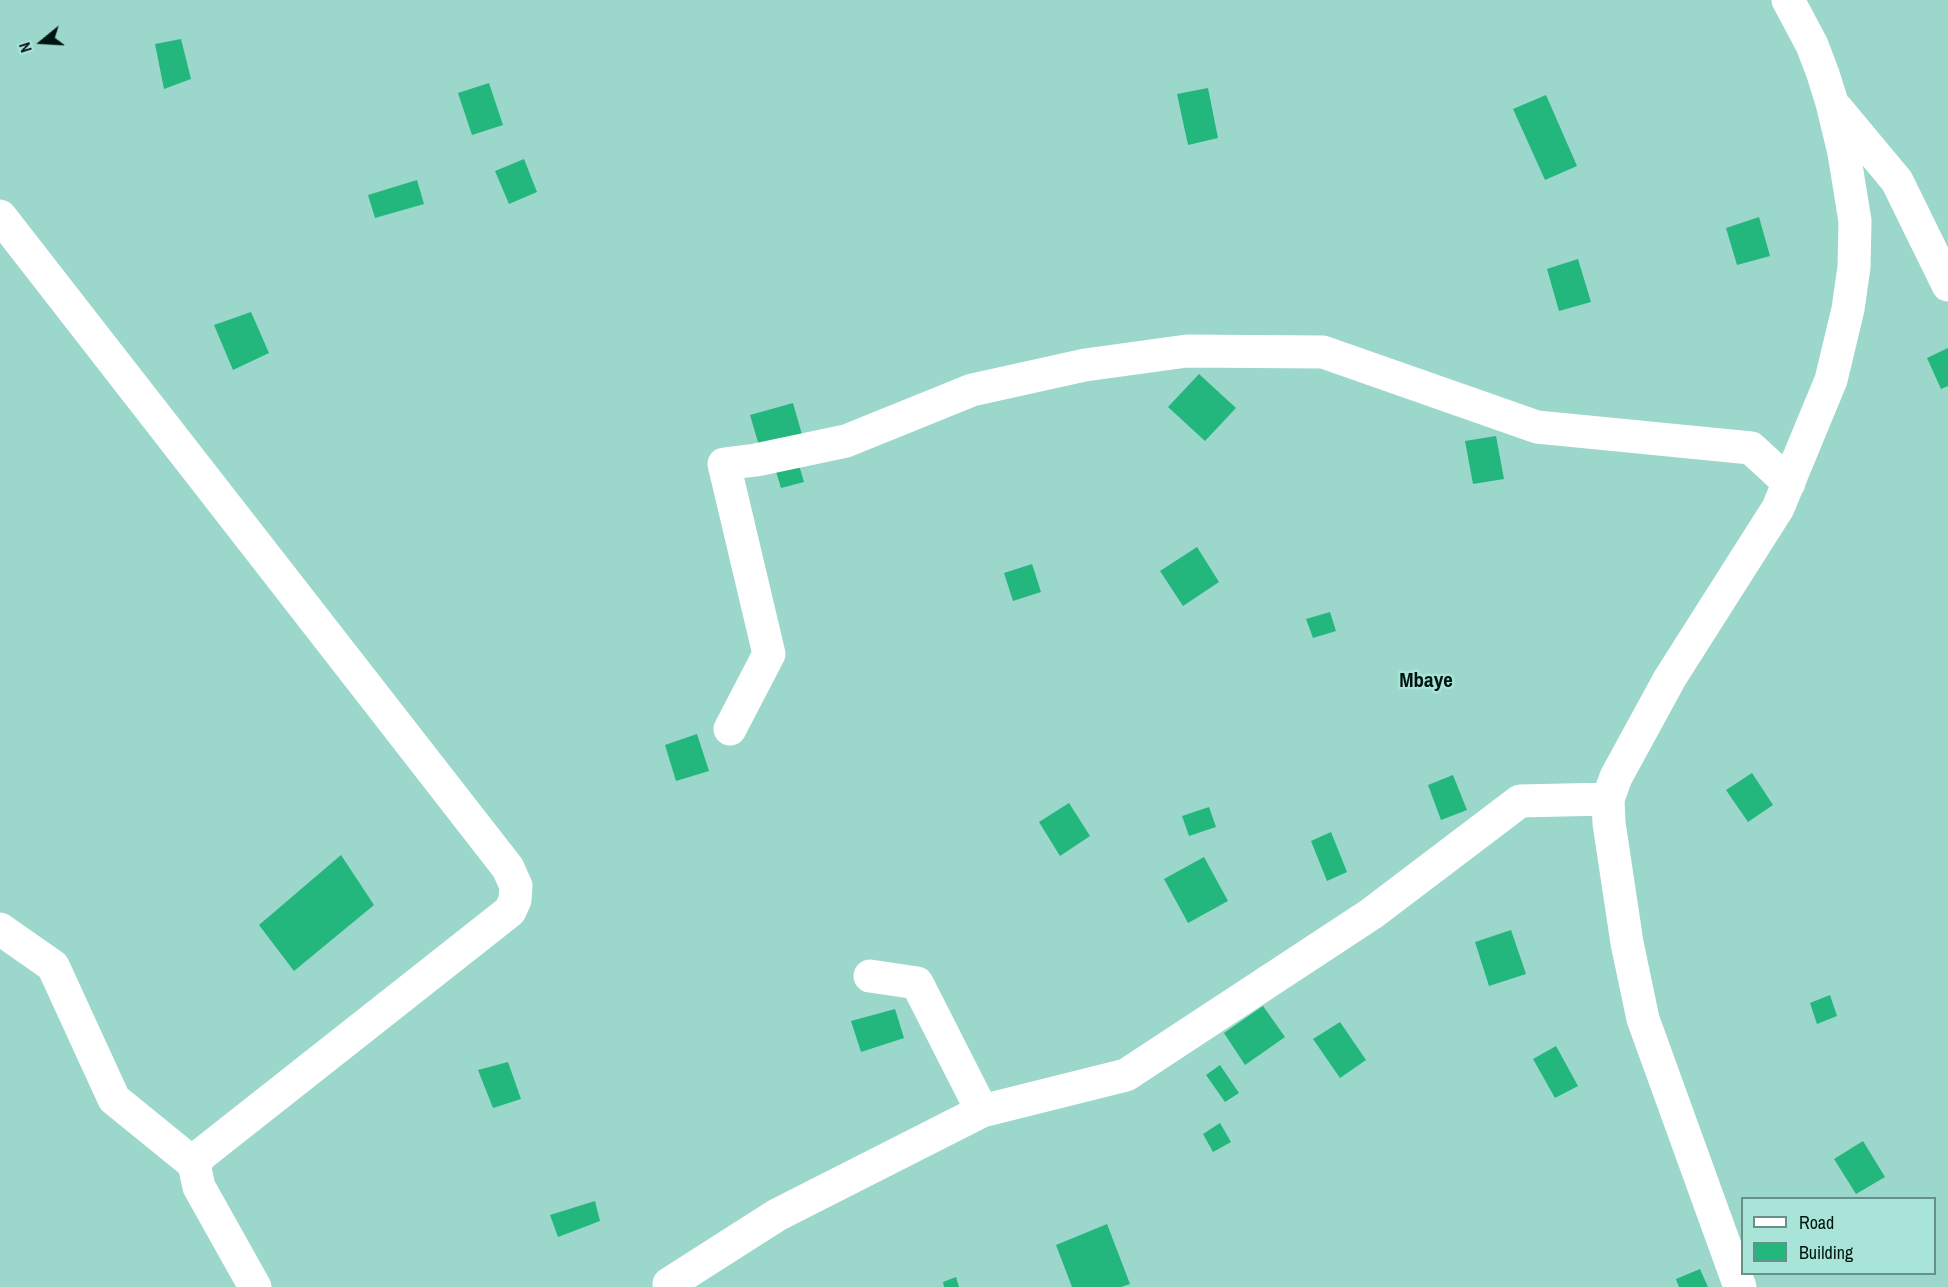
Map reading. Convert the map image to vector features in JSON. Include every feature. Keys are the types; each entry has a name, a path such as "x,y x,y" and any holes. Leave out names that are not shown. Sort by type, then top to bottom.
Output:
{"street":[{"path":"1740,1287 1643,1019 1625,932 1609,823 1608,799 1616,777 1670,678 1778,508 1831,380 1848,309 1854,267 1855,221 1844,153 1832,103 1812,45 1788,0"},
{"path":"1832,103 1897,181 1948,285"},
{"path":"0,216 508,868 516,886 515,900 510,911 202,1155 194,1164 194,1173 199,1187 255,1287"},
{"path":"730,729 768,654 724,464 756,460 846,441 972,390 1085,365 1187,351 1323,352 1538,427 1751,448 1789,483"},
{"path":"669,1284 777,1215 982,1111 1126,1075 1371,914 1520,801 1608,799"},
{"path":"0,928 53,966 114,1100 194,1164"},
{"path":"870,976 917,982 982,1111"}],"building":[{"path":"181,39 191,79 164,89 155,44"},
{"path":"489,83 503,125 472,135 458,93"},
{"path":"1208,88 1218,138 1188,145 1177,94"},
{"path":"1546,95 1577,166 1545,180 1513,109"},
{"path":"524,159 537,192 509,204 495,171"},
{"path":"417,180 424,204 375,218 368,195"},
{"path":"1759,217 1770,256 1737,265 1726,228"},
{"path":"1578,259 1591,302 1559,311 1547,269"},
{"path":"251,312 269,353 233,370 214,325"},
{"path":"1948,348 1948,386 1941,389 1927,358"},
{"path":"1199,374 1236,408 1205,441 1168,407"},
{"path":"793,403 803,438 760,449 750,415"},
{"path":"1496,436 1504,479 1473,484 1465,441"},
{"path":"797,458 804,482 781,488 774,465"},
{"path":"1197,547 1219,582 1183,606 1160,571"},
{"path":"1032,564 1041,592 1013,601 1004,573"},
{"path":"1330,612 1336,631 1313,638 1306,619"},
{"path":"697,734 709,771 676,781 665,745"},
{"path":"1752,773 1773,805 1748,822 1726,790"},
{"path":"1453,775 1467,810 1441,820 1428,785"},
{"path":"1069,803 1090,836 1060,856 1039,822"},
{"path":"1209,807 1216,827 1189,836 1182,816"},
{"path":"1331,832 1347,872 1327,881 1311,841"},
{"path":"341,855 374,905 294,971 259,925"},
{"path":"1204,857 1228,901 1188,923 1164,879"},
{"path":"1511,930 1526,974 1489,986 1475,942"},
{"path":"1830,995 1837,1016 1817,1024 1810,1003"},
{"path":"1263,1006 1285,1037 1245,1065 1224,1033"},
{"path":"895,1009 904,1038 861,1052 851,1021"},
{"path":"1340,1022 1366,1060 1340,1078 1313,1039"},
{"path":"1556,1046 1578,1086 1555,1098 1533,1059"},
{"path":"508,1062 521,1099 493,1108 478,1070"},
{"path":"1220,1065 1239,1093 1225,1102 1206,1075"},
{"path":"1220,1123 1231,1142 1213,1152 1203,1134"},
{"path":"1863,1141 1885,1177 1856,1194 1834,1159"},
{"path":"595,1201 600,1221 558,1237 550,1215"},
{"path":"1107,1224 1130,1284 1121,1287 1072,1287 1056,1245"},
{"path":"1700,1269 1708,1287 1679,1287 1676,1279"},
{"path":"956,1277 959,1287 944,1287 943,1282"}],"district":[{"name":"Mbaye","path":"1426,681"}]}
